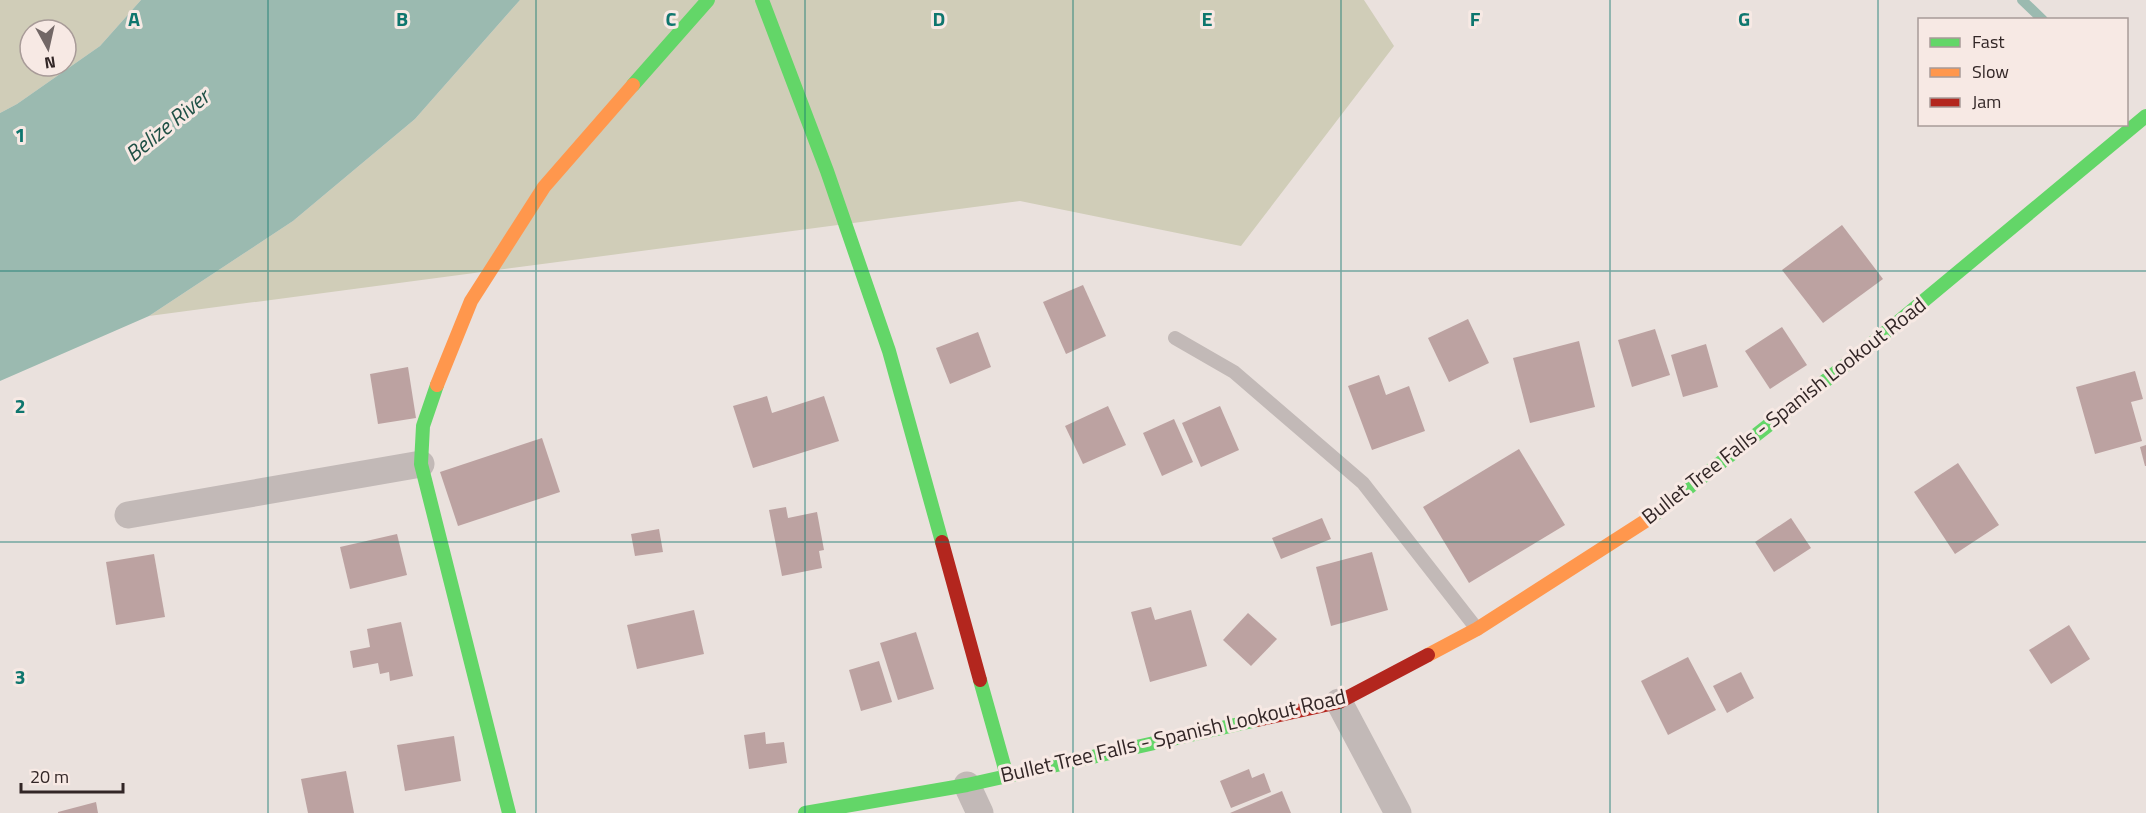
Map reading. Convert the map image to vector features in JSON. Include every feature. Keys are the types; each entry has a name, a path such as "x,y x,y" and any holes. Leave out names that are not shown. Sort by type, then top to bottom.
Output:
{"street":[{"path":"509,813 421,464 423,426 448,352 471,301 544,187 708,0"},
{"path":"762,0 828,171 890,351 1007,776"},
{"name":"Bullet Tree Falls - Spanish Lookout Road","path":"805,813 1007,776 1339,702 1477,629 1667,507 1862,352 2146,116"},
{"path":"128,515 421,464"},
{"path":"1339,702 1398,813"},
{"path":"967,784 980,813"}],"lane":[{"path":"1175,338 1234,372 1363,483 1477,629"}],"shaded area":[{"path":"0,0 141,0 100,46 78,61 78,18 18,18 18,78 54,78 0,113"},
{"path":"520,0 1364,0 1394,46 1241,246 1020,201 149,316 293,221 415,119"}],"water":[{"name":"Belize River","path":"141,0 520,0 415,119 293,221 149,316 0,381 0,113 54,78 78,78 78,61 100,46"}],"building":[{"path":"1842,225 1883,279 1823,323 1782,270"},
{"path":"1083,285 1106,336 1066,354 1043,302"},
{"path":"1468,319 1489,363 1449,382 1428,338"},
{"path":"1782,327 1807,365 1770,389 1745,351"},
{"path":"1655,329 1670,375 1632,387 1618,340"},
{"path":"978,332 991,367 950,384 936,348"},
{"path":"1579,341 1595,407 1530,423 1513,358"},
{"path":"1706,344 1718,387 1683,397 1671,355"},
{"path":"408,367 416,418 378,424 370,374"},
{"path":"2135,371 2143,399 2131,402 2142,441 2095,454 2076,387"},
{"path":"1379,375 1386,395 1409,386 1425,431 1372,450 1348,386"},
{"path":"767,396 772,413 824,396 839,441 753,468 733,406"},
{"path":"1108,406 1126,445 1083,464 1065,426"},
{"path":"1220,406 1239,450 1201,467 1182,423"},
{"path":"1174,419 1193,462 1162,476 1143,433"},
{"path":"542,438 560,492 458,526 440,472"},
{"path":"2146,445 2146,466 2145,466 2140,447"},
{"path":"1519,449 1565,525 1469,583 1423,507"},
{"path":"1958,463 1999,525 1955,554 1914,492"},
{"path":"786,507 788,518 817,512 824,550 819,551 822,568 782,576 769,510"},
{"path":"1322,518 1331,539 1281,559 1272,538"},
{"path":"1791,518 1811,548 1774,572 1755,542"},
{"path":"659,529 663,552 635,556 631,534"},
{"path":"397,534 407,575 350,589 340,547"},
{"path":"1372,552 1388,610 1331,626 1316,567"},
{"path":"154,554 165,617 116,625 106,562"},
{"path":"1151,607 1155,620 1191,610 1207,666 1150,682 1131,612"},
{"path":"694,610 704,654 637,669 627,625"},
{"path":"1248,613 1277,639 1251,666 1223,640"},
{"path":"401,622 413,676 390,681 389,672 380,674 378,663 353,668 350,651 370,647 367,629"},
{"path":"2069,625 2090,659 2051,684 2029,650"},
{"path":"916,632 934,689 898,700 880,643"},
{"path":"1688,657 1716,710 1668,735 1641,681"},
{"path":"879,661 892,702 861,711 849,670"},
{"path":"1741,672 1754,698 1727,713 1713,686"},
{"path":"765,732 766,744 784,742 787,763 749,769 744,735"},
{"path":"454,736 461,781 405,791 397,745"},
{"path":"1249,769 1252,778 1264,773 1271,792 1231,808 1220,781"},
{"path":"346,771 354,813 308,813 301,779"},
{"path":"1282,791 1291,813 1230,813"},
{"path":"96,802 98,813 58,813 58,812"}],"waterway":[{"path":"2022,0 2041,18"}],"traffic: fast":[{"path":"633,85 708,0"},
{"path":"762,0 827,171 889,351 942,542"},
{"path":"1650,518 1862,352 2146,116"},
{"path":"437,385 423,426 421,464 509,813"},
{"path":"980,680 1007,776"},
{"path":"805,813 967,785 1257,720"}],"traffic: slow":[{"path":"437,385 471,301 544,187 633,85"},
{"path":"1428,655 1477,629 1650,518"}],"traffic: jam":[{"path":"942,542 980,680"},
{"path":"1257,720 1339,702 1428,655"}]}
